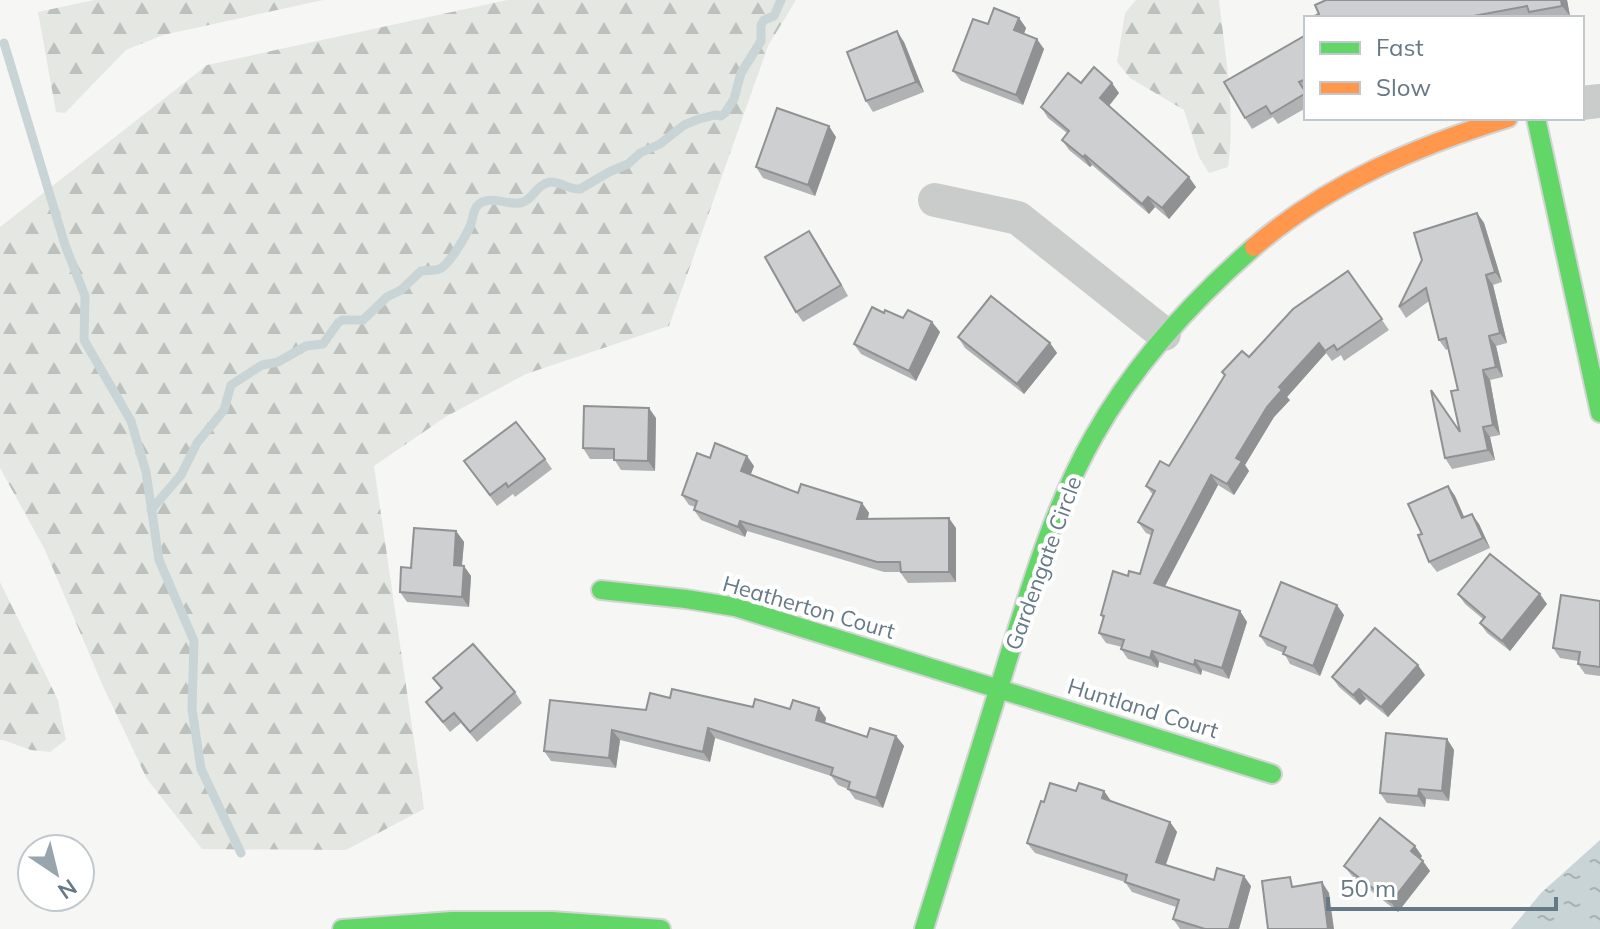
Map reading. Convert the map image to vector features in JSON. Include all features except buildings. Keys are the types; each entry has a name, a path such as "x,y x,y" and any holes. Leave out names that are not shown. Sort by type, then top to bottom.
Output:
{"street":[{"name":"Gardengate Circle","path":"924,929 1038,564 1058,510 1089,444 1124,387 1164,334 1201,294 1241,256 1284,222 1330,192 1381,165 1429,143 1500,120"},
{"path":"1536,120 1600,413"},
{"path":"935,200 1018,218 1164,334"},
{"name":"Heatherton Court","path":"601,590 735,607 999,689"},
{"name":"Huntland Court","path":"999,689 1272,774"},
{"path":"342,929 452,921 552,921 661,929"}],"green space":[{"path":"94,0 323,0 163,35 126,50 65,113 56,112 38,12"},
{"path":"507,0 796,0 768,46 669,326 526,374 447,416 374,466 424,809 346,850 202,849 147,779 102,684 45,550 0,468 0,227 207,65"},
{"path":"1136,0 1219,0 1230,105 1228,167 1209,173 1199,157 1184,110 1130,78 1117,62 1125,13"},
{"path":"0,582 58,700 66,740 50,752 31,750 0,740"}],"water":[{"path":"1600,840 1600,929 1511,929 1541,893"}],"waterway":[{"path":"151,510 181,475 197,443 224,410 231,385 262,365 278,362 306,346 323,344 342,320 363,320 421,271 443,267 462,242 481,203 492,200 520,203 550,182 580,189 628,164 684,125 725,113 734,99 741,73 761,41 761,25 764,20 774,16 781,0"},
{"path":"4,43 65,245 85,296 84,340 131,421 146,472 159,560 194,641 192,709 201,769 241,853"}],"traffic: fast":[{"path":"1536,120 1600,413"},
{"path":"924,929 1035,575 1055,518 1080,463 1110,409 1146,359 1208,289 1254,247"},
{"path":"601,590 735,607 1272,774"},
{"path":"342,929 452,921 552,921 661,929"}],"traffic: slow":[{"path":"1254,247 1312,204 1374,169 1440,141 1502,120"}]}
